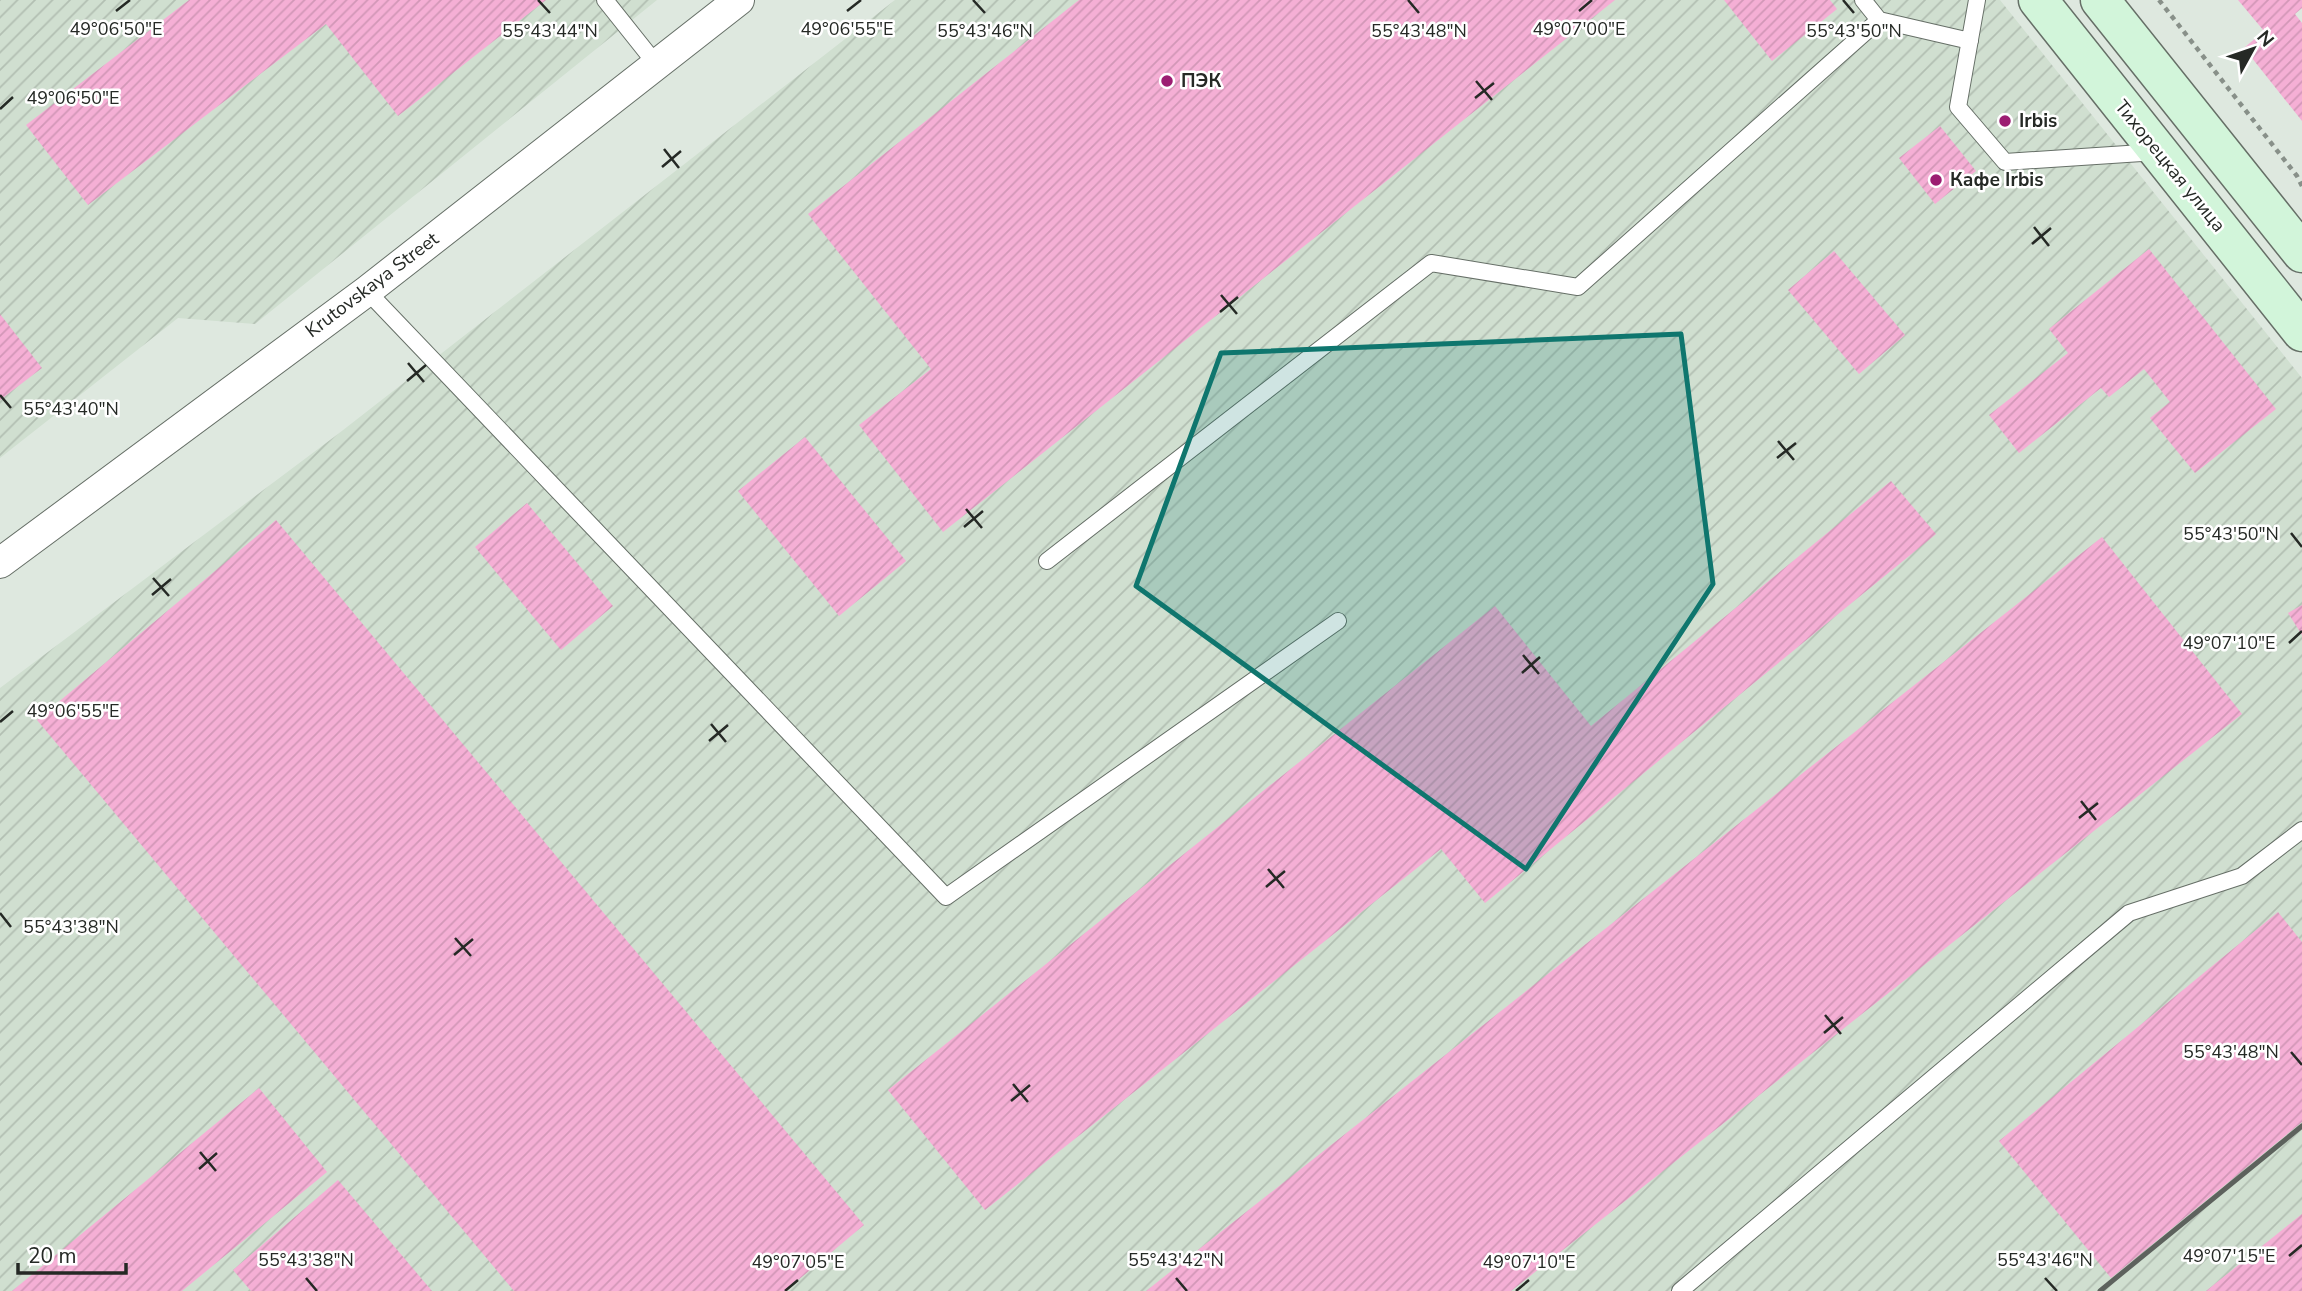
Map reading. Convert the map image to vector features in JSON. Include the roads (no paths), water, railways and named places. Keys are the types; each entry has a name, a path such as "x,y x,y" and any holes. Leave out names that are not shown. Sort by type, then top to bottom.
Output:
{"main road":[{"name":"Тихорецкая улица","path":"2038,0 2302,332"},
{"path":"2100,0 2302,253"}],"street":[{"name":"Krutovskaya Street","path":"0,563 367,291 739,0"}],"lane":[{"path":"605,0 656,64"},
{"path":"1863,0 1879,20 1970,41"},
{"path":"1977,0 1958,107 2005,162 2160,152"},
{"path":"1047,562 1431,263 1578,287 1879,20"},
{"path":"367,291 946,898 1338,621"},
{"path":"1680,1291 2129,912 2242,876 2302,830"}],"railway":[{"path":"2100,1291 2302,1126"}],"place":[{"name":"ПЭК","path":"1167,81"},
{"name":"Irbis","path":"2005,121"},
{"name":"Кафе Irbis","path":"1936,180"}]}
